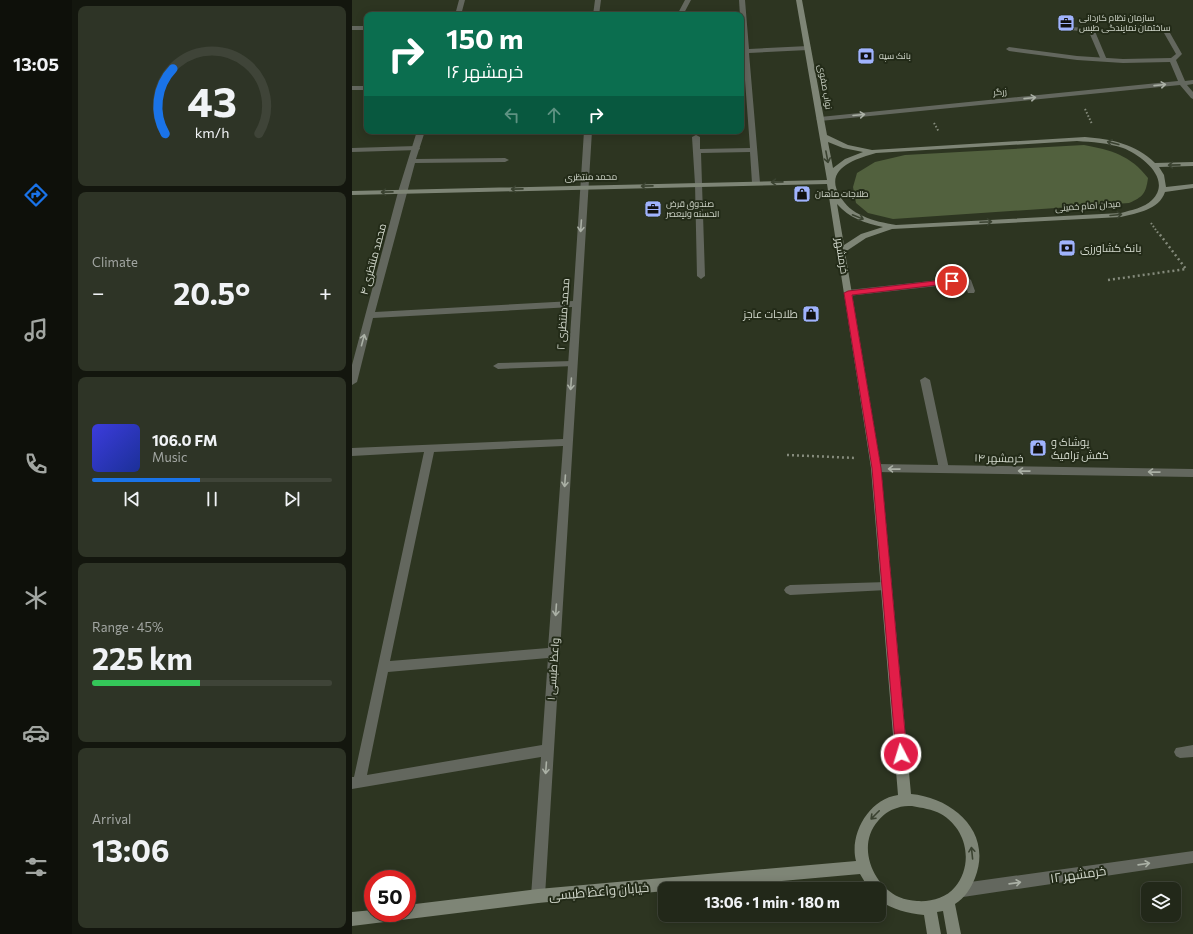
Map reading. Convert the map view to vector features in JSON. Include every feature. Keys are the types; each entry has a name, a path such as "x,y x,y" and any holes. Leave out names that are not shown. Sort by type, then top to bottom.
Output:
{"main road":[{"name":"نواب صفوی","path":"799,0 831,183"},
{"path":"823,136 837,144 855,149 875,151 1077,138 1099,140 1121,145 1140,154 1154,165 1162,177 1163,190 1193,186"},
{"path":"831,183 840,166 855,157 875,151"},
{"path":"1154,165 1193,164"},
{"name":"محمد منتظری","path":"352,193 699,184 831,183"},
{"name":"میدان امام خمینی","path":"831,183 839,203 852,215 872,223 896,227 1121,215 1141,210 1155,201 1163,190"},
{"name":"خرمشهر","path":"831,183 876,464 905,799"},
{"path":"842,251 855,239 874,231 896,227"},
{"path":"871,882 863,867 860,848 864,830 873,815 888,804 905,799 924,800 942,808 958,820 968,836 973,855 971,874 963,890 948,902 930,908 913,908 897,904 886,896"},
{"name":"خیابان واعظ طبسی","path":"416,911 538,896 863,867"},
{"path":"948,902 954,934"},
{"path":"930,908 934,934"},
{"path":"352,919 364,918"}],"street":[{"path":"459,12 462,0"},
{"path":"596,12 598,0"},
{"path":"682,12 688,0"},
{"path":"742,0 742,12"},
{"path":"352,28 364,28"},
{"path":"1062,28 1092,30 1104,60"},
{"path":"1009,49 1104,60 1172,60 1179,54 1167,33"},
{"path":"744,51 808,48"},
{"path":"1172,60 1182,83 1193,97"},
{"path":"744,61 756,183"},
{"name":"زرگر","path":"820,118 1193,82"},
{"path":"352,88 364,88"},
{"name":"محمد منتظری ۴","path":"352,380 402,192 420,134"},
{"name":"محمد منتظری ۲","path":"567,442 588,134"},
{"path":"696,137 699,184 701,276"},
{"path":"352,150 416,148"},
{"path":"697,151 753,150"},
{"path":"412,161 505,160"},
{"path":"848,293 967,280 971,291"},
{"path":"370,315 576,304"},
{"path":"498,366 572,364"},
{"path":"925,380 944,469"},
{"path":"352,452 567,442"},
{"name":"واعظ طبسی ۱","path":"538,896 567,442"},
{"path":"430,448 384,667 356,782 547,750"},
{"name":"خرمشهر ۱۴","path":"876,464 944,469 1193,473"},
{"path":"790,590 887,586"},
{"path":"384,667 554,653"},
{"path":"1180,752 1193,752"},
{"name":"خرمشهر ۱۲","path":"963,890 1193,858"}],"path":[{"path":"1078,94 1099,140"},
{"path":"926,108 948,147"},
{"path":"1108,280 1186,269 1141,210"},
{"path":"787,455 876,464"}],"green space":[{"path":"1084,145 1103,149 1119,155 1134,164 1148,178 1143,194 1138,199 1129,203 893,219 868,213 856,203 853,187 857,173 875,162 905,155"}],"place":[{"name":"سازمان نظام کاردانی ساختمان نمایندگی طبس","path":"1066,23"},
{"name":"بانک سپه","path":"866,56"},
{"name":"طلاجات ماهان","path":"802,194"},
{"name":"صندوق قرض الحسنه ولیعصر","path":"653,209"},
{"name":"بانک کشاورزی","path":"1067,248"},
{"name":"طلاجات عاجز","path":"811,314"},
{"name":"پوشاک و کفش ترافیک","path":"1038,448"}],"route":[{"path":"901,754 876,468 848,293 952,281"}]}
